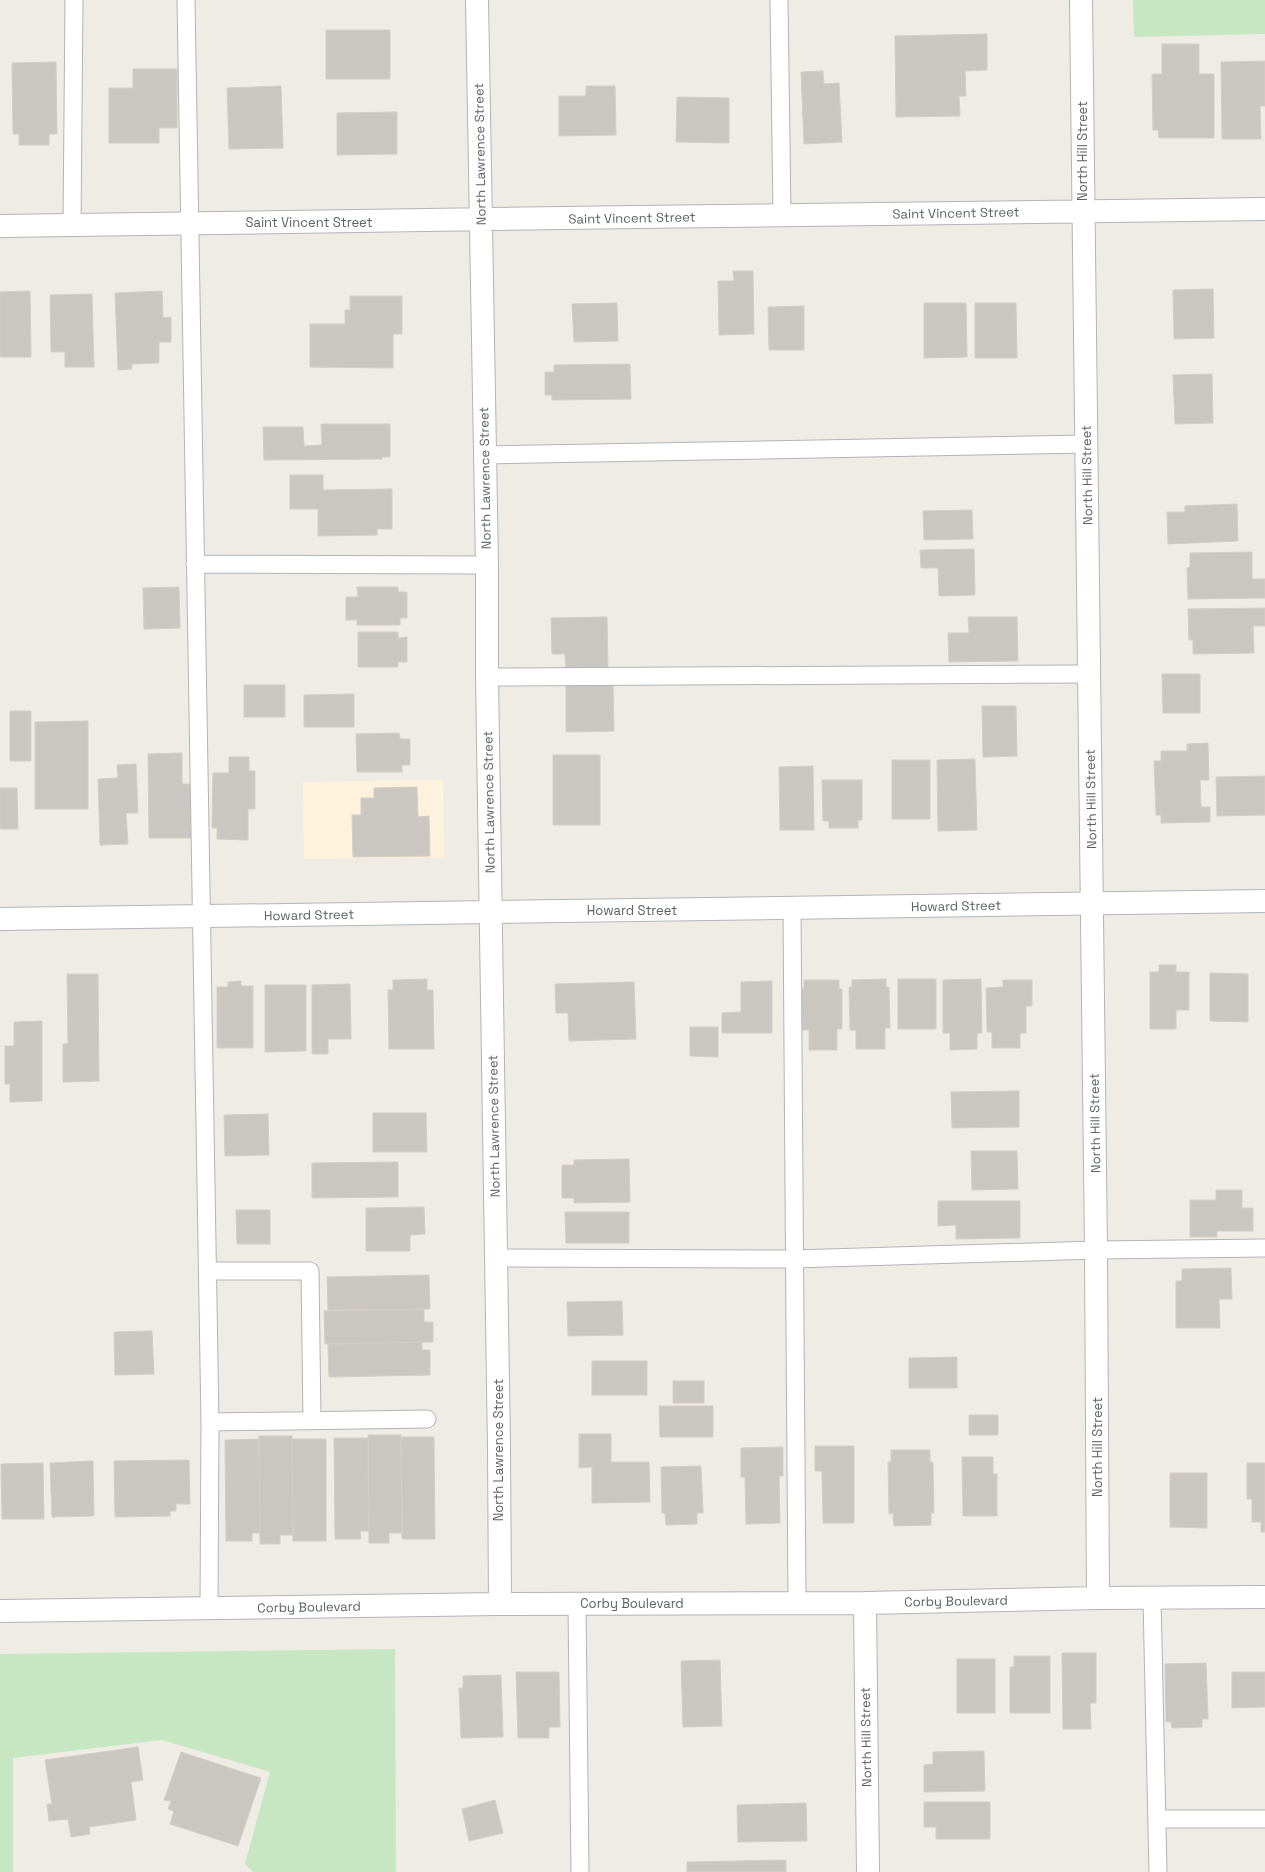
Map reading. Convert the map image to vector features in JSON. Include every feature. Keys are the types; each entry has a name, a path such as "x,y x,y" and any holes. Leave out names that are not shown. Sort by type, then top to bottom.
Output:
{"street":[{"name":"North Lawrence Street","path":"477,0 487,565 487,677 500,1604"},
{"name":"North Hill Street","path":"1081,0 1093,903 1098,1598"},
{"name":"Saint Vincent Street","path":"0,226 481,220 782,214 1265,209"},
{"name":"Howard Street","path":"0,919 202,918 491,911 1265,901"},
{"name":"Corby Boulevard","path":"0,1611 500,1604 865,1603 1098,1598 1265,1597"},
{"name":"North Hill Street","path":"865,1603 868,1872"}],"lane":[{"path":"72,225 74,0"},
{"path":"186,0 208,1271 210,1422 209,1609"},
{"path":"779,0 782,214"},
{"path":"484,454 1087,444"},
{"path":"196,564 487,565"},
{"path":"487,677 1089,674"},
{"path":"792,908 797,1603"},
{"path":"496,1258 794,1259 1096,1250 1265,1248"},
{"path":"208,1271 310,1271 312,1420"},
{"path":"210,1422 427,1419"},
{"path":"1152,1598 1158,1872"},
{"path":"577,1604 580,1872"},
{"path":"1157,1819 1265,1819"}],"shaded area":[{"path":"443,780 444,857 304,859 303,782"}],"green space":[{"path":"1133,0 1265,0 1265,34 1134,37"},
{"path":"395,1649 396,1872 253,1872 245,1864 270,1772 162,1740 13,1758 13,1872 0,1872 0,1654"}],"building":[{"path":"326,30 390,30 390,79 326,79"},
{"path":"987,34 987,70 965,71 966,96 959,96 960,116 896,117 895,36"},
{"path":"1162,44 1199,44 1199,74 1214,74 1214,138 1159,138 1158,130 1153,130 1152,74 1162,74"},
{"path":"1265,61 1265,106 1260,106 1261,139 1222,139 1221,62"},
{"path":"56,62 57,134 49,134 49,145 19,145 19,134 13,134 12,63"},
{"path":"133,69 177,69 177,128 159,128 159,143 109,143 109,88 133,88"},
{"path":"823,71 824,84 839,83 842,142 804,144 801,72"},
{"path":"281,86 283,148 229,149 227,88"},
{"path":"586,86 615,86 616,135 559,136 559,96 586,96"},
{"path":"677,97 729,98 729,143 676,142"},
{"path":"397,112 397,154 337,155 337,113"},
{"path":"733,271 753,271 754,334 719,335 718,281 734,281"},
{"path":"1213,289 1214,338 1174,339 1173,290"},
{"path":"30,291 31,357 0,357 0,292"},
{"path":"162,291 163,318 171,317 171,342 159,342 159,363 132,364 132,369 118,370 115,293"},
{"path":"92,294 94,367 65,367 65,352 51,352 50,295"},
{"path":"350,296 402,296 402,334 393,334 393,368 310,367 310,324 345,324 345,310 350,310"},
{"path":"617,303 618,341 574,342 572,304"},
{"path":"924,303 966,303 967,357 924,358"},
{"path":"975,303 1016,303 1017,358 975,358"},
{"path":"804,306 804,350 769,350 768,307"},
{"path":"630,364 631,399 552,400 552,395 545,395 545,372 554,372 554,365"},
{"path":"1212,374 1213,423 1175,424 1173,375"},
{"path":"321,424 390,424 390,457 382,457 382,459 264,460 263,427 303,427 304,446 322,445"},
{"path":"290,475 323,475 323,490 392,489 392,529 377,529 377,535 318,536 318,509 290,509"},
{"path":"1237,504 1238,541 1168,544 1167,512 1185,512 1185,506"},
{"path":"972,510 973,539 924,540 923,511"},
{"path":"974,549 975,595 939,596 938,568 921,568 920,550"},
{"path":"1252,552 1252,579 1265,579 1265,598 1188,599 1187,568 1190,567 1190,553"},
{"path":"179,587 180,628 144,629 143,588"},
{"path":"357,587 398,587 398,592 407,592 407,618 400,618 400,625 357,625 357,620 346,620 346,597 358,597"},
{"path":"1265,608 1265,626 1253,626 1254,653 1193,654 1193,640 1189,640 1188,609"},
{"path":"607,617 608,668 566,669 565,654 552,654 551,618"},
{"path":"968,617 1017,617 1018,661 949,662 948,633 969,633"},
{"path":"358,632 398,632 398,638 407,637 407,662 398,662 398,667 358,667"},
{"path":"1162,674 1200,674 1200,713 1163,713"},
{"path":"613,684 614,731 566,732 566,685"},
{"path":"244,685 285,685 285,717 244,717"},
{"path":"354,694 354,727 304,727 304,695"},
{"path":"982,706 1016,706 1017,756 983,757"},
{"path":"10,711 31,711 31,761 10,761"},
{"path":"88,721 88,809 35,809 35,722"},
{"path":"399,733 400,739 410,739 410,765 402,765 402,772 357,772 356,734"},
{"path":"1208,743 1209,780 1200,780 1201,807 1210,807 1210,822 1161,823 1161,815 1156,815 1154,761 1161,761 1161,751 1187,751 1187,744"},
{"path":"182,753 182,784 190,784 191,838 149,838 148,754"},
{"path":"553,755 600,755 600,825 553,825"},
{"path":"229,757 249,757 249,771 255,771 255,809 248,809 248,840 217,839 217,828 212,828 213,773 229,773"},
{"path":"975,759 977,830 938,831 937,760"},
{"path":"892,760 930,760 930,819 892,819"},
{"path":"136,764 138,813 126,813 128,844 100,845 98,779 118,778 117,765"},
{"path":"813,766 814,830 780,830 779,767"},
{"path":"1265,776 1265,815 1217,816 1216,777"},
{"path":"822,780 862,780 862,820 858,820 858,828 829,828 829,821 823,821"},
{"path":"417,787 418,817 429,816 430,856 353,857 352,815 361,815 361,798 374,798 374,788"},
{"path":"0,788 17,788 18,829 0,829"},
{"path":"1159,965 1176,965 1176,972 1189,972 1189,1010 1176,1010 1176,1029 1150,1029 1150,972 1159,972"},
{"path":"1210,973 1248,974 1248,1022 1210,1021"},
{"path":"67,974 98,974 99,1081 63,1082 63,1044 68,1044"},
{"path":"427,979 427,990 433,990 434,1049 389,1049 388,990 393,990 393,980"},
{"path":"886,979 886,987 889,987 890,1028 885,1028 885,1049 856,1049 856,1030 850,1030 849,987 852,987 852,980"},
{"path":"898,979 936,979 936,1029 898,1029"},
{"path":"981,979 982,1033 977,1033 977,1049 950,1050 950,1033 943,1033 943,980"},
{"path":"804,980 839,980 839,989 842,989 842,1029 837,1029 837,1050 809,1050 809,1030 802,1030 802,989 804,989"},
{"path":"1003,980 1032,980 1032,1006 1026,1006 1026,1033 1020,1033 1020,1048 992,1048 992,1032 987,1032 986,988 1003,987"},
{"path":"241,981 241,986 253,986 253,1048 217,1048 217,987 228,987 228,982"},
{"path":"772,981 772,1033 722,1033 722,1013 741,1012 741,982"},
{"path":"634,982 636,1039 569,1041 568,1013 556,1013 555,984"},
{"path":"350,984 351,1039 328,1039 328,1054 312,1054 312,985"},
{"path":"265,985 306,985 306,1051 265,1052"},
{"path":"42,1021 42,1101 10,1102 10,1084 5,1084 5,1046 14,1046 14,1022"},
{"path":"690,1027 718,1027 718,1057 690,1056"},
{"path":"1019,1091 1019,1127 952,1128 951,1092"},
{"path":"373,1113 426,1113 427,1152 373,1152"},
{"path":"268,1114 269,1155 225,1156 224,1115"},
{"path":"971,1151 1017,1151 1018,1189 972,1190"},
{"path":"629,1159 630,1202 574,1203 574,1198 562,1198 562,1165 574,1165 574,1160"},
{"path":"398,1162 398,1197 312,1198 312,1163"},
{"path":"1216,1190 1242,1190 1242,1208 1253,1208 1253,1231 1217,1231 1217,1237 1190,1237 1190,1200 1216,1200"},
{"path":"938,1201 1020,1201 1020,1238 956,1239 956,1225 938,1226"},
{"path":"424,1207 425,1234 410,1235 410,1251 366,1251 366,1208"},
{"path":"236,1210 270,1210 270,1244 237,1244"},
{"path":"565,1212 629,1212 629,1243 566,1243"},
{"path":"1231,1268 1232,1299 1219,1299 1220,1328 1176,1328 1176,1281 1182,1281 1182,1269"},
{"path":"429,1275 430,1309 328,1310 327,1277"},
{"path":"622,1301 623,1335 568,1336 567,1302"},
{"path":"424,1309 424,1322 433,1322 433,1342 325,1344 324,1311"},
{"path":"152,1331 154,1374 115,1375 114,1332"},
{"path":"422,1342 422,1350 430,1350 430,1375 329,1377 328,1344"},
{"path":"957,1357 957,1388 909,1388 909,1358"},
{"path":"592,1361 647,1361 647,1395 592,1395"},
{"path":"673,1381 704,1381 704,1403 673,1403"},
{"path":"659,1406 713,1406 713,1437 660,1437"},
{"path":"969,1415 998,1415 998,1435 969,1435"},
{"path":"579,1434 611,1434 611,1462 649,1462 650,1502 592,1503 592,1467 579,1468"},
{"path":"368,1435 401,1435 402,1533 389,1533 389,1543 369,1543"},
{"path":"259,1436 292,1436 293,1535 280,1535 280,1544 260,1544"},
{"path":"401,1437 434,1437 435,1539 402,1539"},
{"path":"334,1438 368,1438 369,1531 360,1531 361,1539 335,1539"},
{"path":"259,1439 260,1533 252,1533 252,1541 226,1541 225,1440"},
{"path":"292,1439 326,1439 326,1541 293,1541"},
{"path":"815,1446 854,1446 854,1523 823,1523 822,1471 815,1471"},
{"path":"783,1447 783,1476 779,1476 780,1523 746,1524 745,1477 741,1477 741,1448"},
{"path":"891,1450 930,1450 930,1462 933,1462 934,1513 931,1513 931,1525 894,1526 893,1513 889,1514 888,1462 891,1462"},
{"path":"962,1457 993,1457 993,1474 997,1474 997,1516 963,1516"},
{"path":"189,1460 190,1504 176,1504 176,1511 170,1511 170,1516 115,1517 114,1461"},
{"path":"93,1461 94,1516 52,1517 50,1463"},
{"path":"43,1463 44,1519 2,1519 1,1464"},
{"path":"1247,1463 1265,1463 1265,1532 1261,1532 1261,1522 1252,1522 1252,1499 1247,1499"},
{"path":"701,1466 703,1513 697,1513 697,1524 666,1525 665,1513 662,1513 661,1467"},
{"path":"1170,1473 1207,1473 1207,1528 1170,1527"},
{"path":"1062,1653 1096,1653 1096,1703 1090,1703 1091,1729 1063,1729"},
{"path":"1014,1656 1050,1656 1050,1713 1010,1713 1010,1667 1014,1667"},
{"path":"957,1659 995,1659 995,1713 957,1713"},
{"path":"720,1660 722,1726 683,1727 681,1661"},
{"path":"1206,1663 1208,1719 1202,1719 1202,1727 1172,1728 1171,1722 1166,1722 1165,1664"},
{"path":"516,1672 559,1672 560,1727 549,1727 549,1738 518,1738"},
{"path":"1232,1672 1265,1672 1265,1707 1232,1708"},
{"path":"501,1675 503,1737 461,1738 459,1688 463,1688 463,1676"},
{"path":"138,1747 143,1780 131,1782 136,1820 89,1827 90,1834 71,1837 68,1819 49,1821 47,1804 52,1804 45,1760"},
{"path":"984,1751 985,1791 924,1792 924,1765 933,1764 933,1752"},
{"path":"181,1752 261,1778 238,1846 170,1824 174,1811 168,1809 171,1801 164,1800"},
{"path":"495,1800 503,1833 469,1841 462,1809"},
{"path":"924,1802 990,1802 990,1839 936,1839 936,1827 924,1827"},
{"path":"806,1803 807,1841 738,1842 737,1805"},
{"path":"786,1860 786,1872 687,1872 687,1862"}]}
